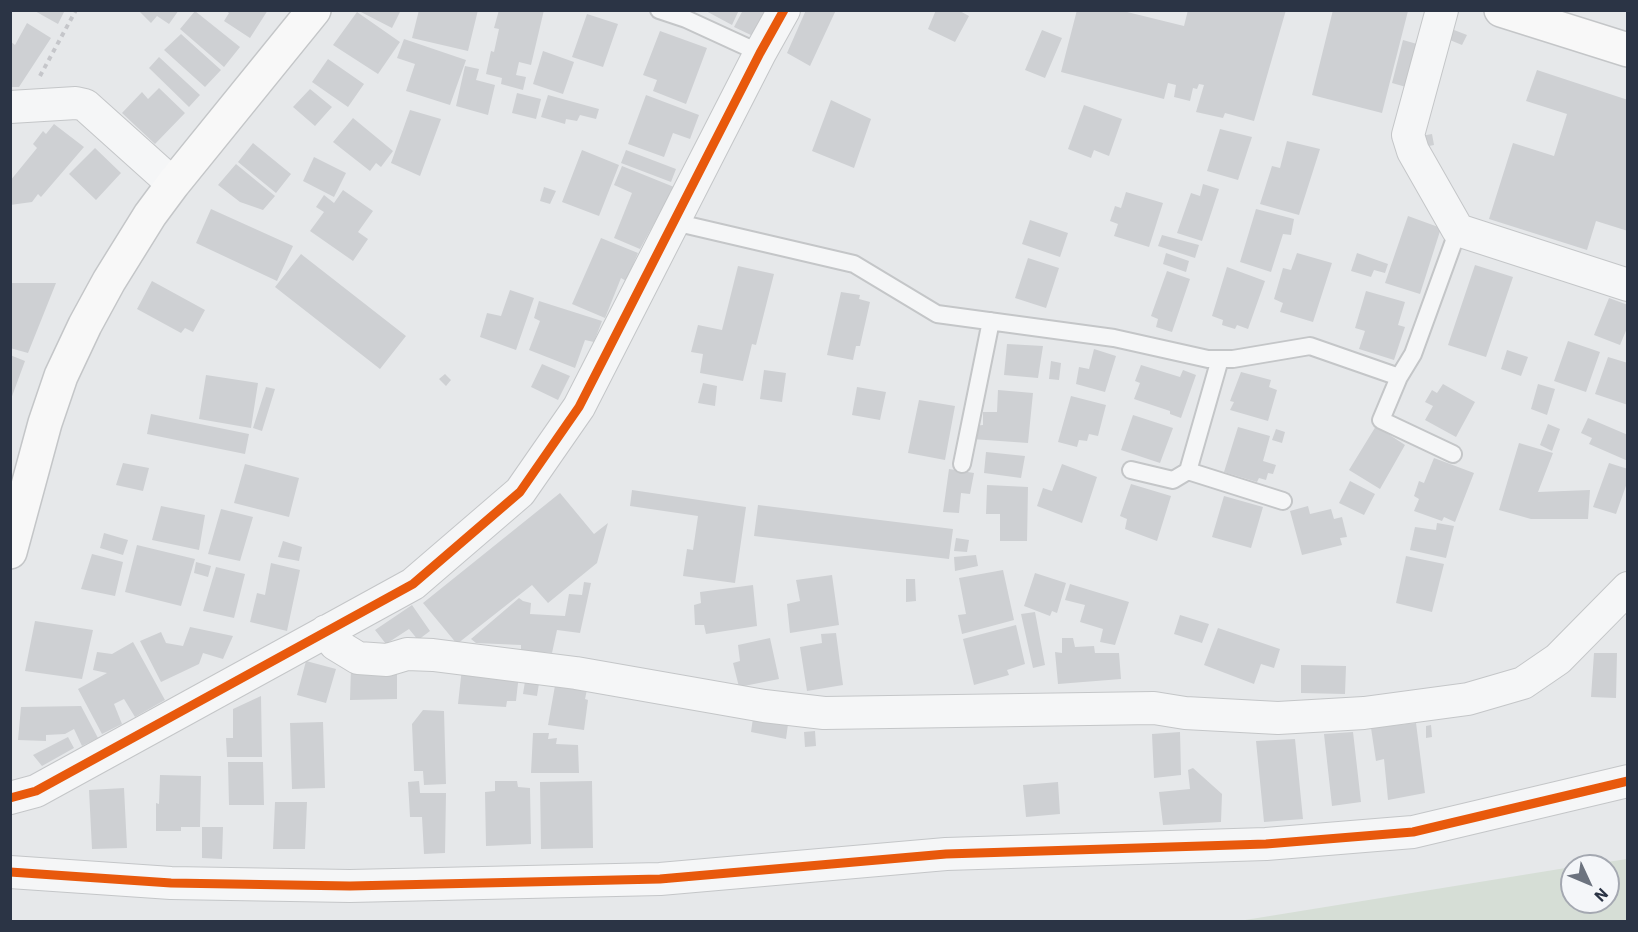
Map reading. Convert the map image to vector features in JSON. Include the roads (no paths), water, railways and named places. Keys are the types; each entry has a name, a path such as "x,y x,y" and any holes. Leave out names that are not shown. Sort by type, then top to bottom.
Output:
{"main road":[{"path":"10,552 20,478 45,423 61,376 85,325 131,244 173,184 303,27 314,10"},
{"path":"1501,10 1628,50"}],"street":[{"path":"10,798 36,791 413,584 520,492 579,406 784,10"},
{"path":"1442,10 1408,135 1413,151 1458,230 1628,285"},
{"path":"17,107 76,103 85,105 173,184"},
{"path":"326,631 335,644 358,658 387,660 407,654 433,655 576,673 764,706 825,713 1154,708 1185,713 1278,718 1364,713 1468,699 1523,683 1558,659 1628,588"},
{"path":"10,872 171,883 350,885 660,879 946,854 1266,844 1413,832 1628,781"}],"lane":[{"path":"659,10 686,19 760,53"},
{"path":"674,222 854,264 937,314 1114,338 1208,359 1233,359 1310,346 1399,377"},
{"path":"1453,454 1381,420 1399,377 1413,354 1458,230"},
{"path":"962,464 991,321"},
{"path":"1131,470 1173,480 1188,471 1220,359"},
{"path":"1188,471 1283,501"}]}
